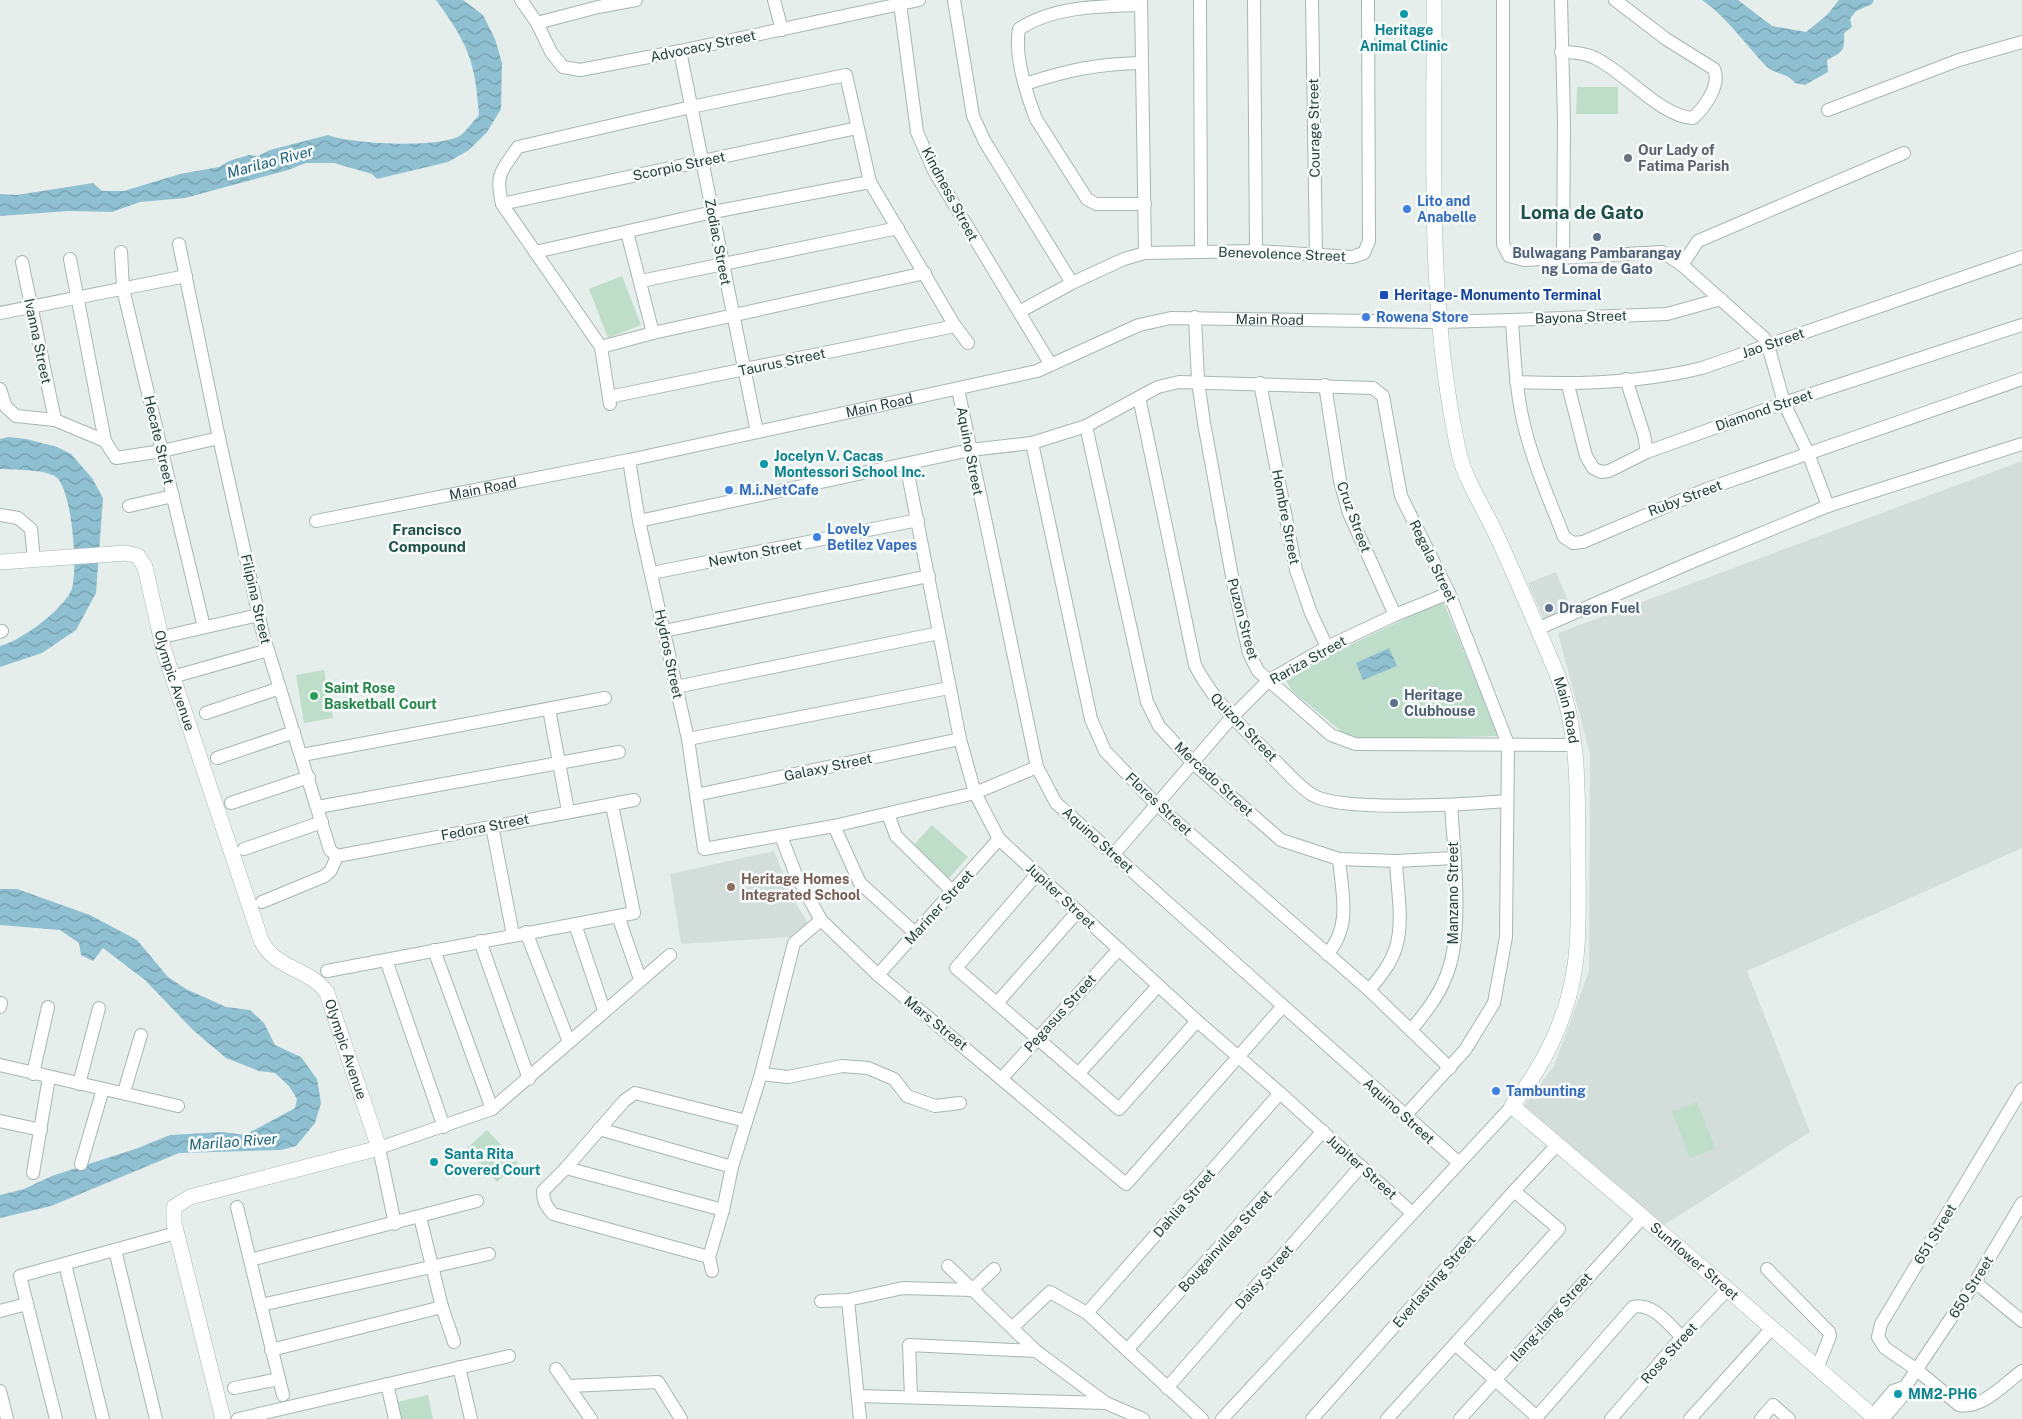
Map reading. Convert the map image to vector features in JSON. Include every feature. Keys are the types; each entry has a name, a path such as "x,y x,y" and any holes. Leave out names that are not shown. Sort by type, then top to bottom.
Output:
{"main road":[{"name":"Main Road","path":"1434,0 1436,246 1439,322 1446,386 1460,458 1506,556 1566,700 1575,745 1578,931 1573,975 1565,1010 1553,1038 1527,1087 1512,1106"},
{"name":"Olympic Avenue","path":"0,562 126,553 138,556 145,568 157,627 172,677 261,940 265,949 277,960 315,980 327,993 379,1148"},
{"name":"Sunflower Street","path":"1512,1106 1728,1290 1817,1369 1877,1418"},
{"path":"223,1419 176,1233 173,1212 182,1200 379,1148"}],"street":[{"name":"Advocacy Street","path":"521,0 537,23 551,52 563,67 580,70 782,30 919,0"},
{"path":"537,23 595,4 636,0"},
{"path":"774,0 782,30"},
{"path":"954,0 973,116 985,142 1072,284"},
{"path":"1200,0 1201,251"},
{"path":"1254,0 1256,251"},
{"name":"Courage Street","path":"1312,0 1316,255"},
{"name":"Benevolence Street","path":"1019,312 1124,259 1145,254 1256,251 1352,257 1364,253 1369,241 1368,0"},
{"path":"1503,0 1505,112 1503,244 1509,256 1524,260 1662,252 1682,265 1721,299 1768,345 1784,403 1808,453 1828,506"},
{"path":"1561,0 1564,122 1563,257"},
{"path":"1561,52 1594,57 1609,66 1641,92 1682,118 1693,118 1700,112 1716,86 1717,77 1714,69 1666,39 1616,0"},
{"path":"1145,204 1096,204 1086,199 1036,119 1025,84 1017,41 1019,29 1030,22 1056,13 1141,2 1141,63 1145,204 1145,254"},
{"name":"Kindness Street","path":"900,4 917,132 934,171 1051,365"},
{"path":"1828,110 1959,60 2022,42"},
{"name":"Zodiac Street","path":"680,51 757,432"},
{"path":"1025,84 1066,70 1104,64 1141,63"},
{"path":"925,273 734,317 653,333 601,347 502,204 498,180 500,172 518,147 691,106 846,75 870,182 925,273 955,326 968,343"},
{"name":"Scorpio Street","path":"502,204 857,128"},
{"path":"1682,265 1698,241 1904,152"},
{"path":"535,252 713,212 870,182"},
{"path":"640,281 898,228"},
{"path":"626,232 653,333"},
{"name":"Filipina Street","path":"179,244 219,438 268,650 309,777 330,850 337,856"},
{"name":"Hecate Street","path":"121,252 123,289 204,627"},
{"name":"Jao Street","path":"1516,382 1568,385 1684,372 2022,257"},
{"path":"70,259 105,441 116,458 162,451 219,438"},
{"name":"Ivanna Street","path":"22,262 55,420"},
{"path":"0,314 186,276"},
{"name":"Bayona Street","path":"1439,322 1667,314 1721,299"},
{"name":"Main Road","path":"316,521 628,460 1037,371 1139,325 1171,318 1195,316 1439,322"},
{"name":"Puzon Street","path":"1195,316 1198,381 1234,587 1249,653 1258,671 1331,735 1355,744 1575,745"},
{"name":"Ruby Street","path":"1512,320 1516,382 1521,413 1540,476 1564,537 1573,543 1583,542 1707,488 2022,379"},
{"name":"Diamond Street","path":"1568,385 1586,456 1593,468 1601,472 1609,471 1647,452 1784,403 2022,325"},
{"name":"Taurus Street","path":"601,347 610,401 745,370 955,326"},
{"path":"1626,379 1644,435 1647,452"},
{"name":"Regala Street","path":"639,521 970,450 1032,443 1086,426 1158,387 1179,382 1198,381 1373,388 1383,396 1401,496 1449,593 1508,744 1506,937 1494,1003 1466,1050 1405,1116"},
{"name":"Hombre Street","path":"1260,383 1296,570 1311,613 1326,647"},
{"name":"Cruz Street","path":"1325,385 1340,481 1349,513 1395,615"},
{"path":"0,389 6,407 16,416 55,420 105,441"},
{"name":"Aquino Street","path":"958,389 1037,767 1056,804 1458,1162"},
{"name":"Quizon Street","path":"1139,398 1195,665 1206,687 1232,717 1311,795 1348,804 1451,805 1507,802"},
{"name":"Mercado Street","path":"1086,426 1147,702 1159,726 1193,764 1281,840 1340,859 1396,861 1454,858"},
{"name":"Flores Street","path":"1032,443 1091,719 1105,751 1156,804 1369,990 1450,1068"},
{"path":"1537,629 1694,561 1828,506 2022,444"},
{"name":"Hydros Street","path":"628,460 639,521 688,740 704,849 780,836"},
{"name":"Jupiter Street","path":"906,464 960,739 975,793 999,839 1158,986 1238,1055 1412,1213"},
{"path":"129,506 173,496"},
{"path":"0,515 18,518 31,529 34,560"},
{"name":"Newton Street","path":"652,573 918,520"},
{"path":"664,631 929,576"},
{"name":"Rariza Street","path":"1114,854 1232,717 1268,681 1326,647 1395,615 1449,593"},
{"path":"171,635 259,615"},
{"path":"676,688 939,633"},
{"path":"172,677 268,650"},
{"path":"206,713 280,688"},
{"path":"688,740 949,688"},
{"path":"302,755 605,698"},
{"path":"549,709 568,812"},
{"path":"217,758 294,732"},
{"name":"Galaxy Street","path":"696,795 960,739"},
{"path":"318,807 619,752"},
{"path":"780,836 834,826 975,793 1037,767"},
{"path":"231,803 309,777"},
{"name":"Fedora Street","path":"337,856 634,800"},
{"path":"327,971 634,913 612,805"},
{"name":"Manzano Street","path":"1411,1030 1436,997 1450,965 1455,933 1451,805"},
{"path":"888,814 896,836 953,892"},
{"path":"244,849 322,822"},
{"path":"492,826 520,934 569,1042"},
{"path":"834,826 860,883 915,933"},
{"name":"Mars Street","path":"780,836 796,875 821,920 878,976 1002,1078 1126,1184 1238,1055"},
{"name":"Mariner Street","path":"878,976 999,839"},
{"path":"262,902 325,876 337,856"},
{"path":"1327,954 1336,944 1344,925 1340,859"},
{"path":"1369,990 1387,968 1396,947 1399,918 1396,861"},
{"path":"1037,874 956,968 1119,1108 1197,1021"},
{"path":"997,1003 1078,911"},
{"path":"618,916 640,979"},
{"path":"712,1272 709,1257 723,1210 732,1167 761,1074 794,944 821,920"},
{"path":"574,924 604,1010"},
{"path":"480,941 529,1079"},
{"name":"Pegasus Street","path":"1002,1078 1119,949"},
{"path":"434,950 492,1109"},
{"path":"395,1224 379,1148 444,1128 492,1109 529,1079 604,1010 670,955"},
{"path":"386,960 444,1128"},
{"path":"1079,1073 1158,986"},
{"path":"1238,1055 1283,1006"},
{"path":"33,1074 48,1007"},
{"path":"79,1084 99,1008"},
{"path":"124,1092 141,1034"},
{"path":"0,1065 33,1074 124,1092 178,1106"},
{"path":"761,1074 788,1077 842,1066 868,1068 894,1080 908,1096 926,1103 940,1106 960,1103"},
{"path":"33,1173 49,1077"},
{"path":"81,1164 103,1089"},
{"name":"651 Street","path":"1917,1370 1885,1348 1878,1337 1878,1330 2022,1089"},
{"path":"709,1257 553,1214 546,1207 543,1191 566,1168 629,1096 635,1093 746,1121"},
{"name":"Dahlia Street","path":"1088,1313 1280,1093"},
{"path":"1222,1419 1458,1162 1512,1106"},
{"path":"0,1121 40,1130"},
{"path":"599,1129 732,1167"},
{"name":"Bougainvillea Street","path":"1127,1350 1323,1131"},
{"name":"Everlasting Street","path":"1312,1419 1514,1191 1557,1146"},
{"name":"Daisy Street","path":"1167,1388 1361,1166"},
{"path":"566,1168 723,1210"},
{"path":"1387,1419 1559,1229 1514,1191"},
{"path":"250,1260 395,1224 477,1201"},
{"name":"650 Street","path":"1877,1418 1893,1391 1905,1387 1917,1370 1975,1282 2022,1203"},
{"path":"237,1207 285,1407"},
{"path":"420,1217 442,1307 454,1342"},
{"name":"Ilang-ilang Street","path":"1460,1419 1643,1217"},
{"path":"56,1419 20,1276 176,1233"},
{"path":"115,1250 156,1419"},
{"path":"261,1305 489,1254"},
{"path":"65,1264 103,1419"},
{"path":"948,1266 1036,1351 1106,1403 1139,1418"},
{"path":"1767,1268 1829,1332 1830,1336 1817,1369"},
{"path":"821,1301 848,1300 903,1288 972,1290 994,1270"},
{"path":"1975,1282 2021,1317"},
{"name":"Rose Street","path":"1611,1419 1682,1337 1728,1290"},
{"path":"1013,1327 1050,1292 1088,1313 1202,1419"},
{"path":"848,1300 860,1419"},
{"path":"0,1311 27,1304"},
{"path":"1455,1344 1536,1418 1633,1307 1646,1306 1682,1337"},
{"path":"272,1350 442,1307"},
{"path":"1690,1419 1772,1328"},
{"path":"911,1397 909,1345 1036,1351"},
{"path":"238,1419 509,1356"},
{"path":"459,1367 471,1419"},
{"path":"556,1369 592,1419"},
{"path":"1917,1370 1952,1402 1967,1406 1982,1402 2022,1370"},
{"path":"234,1388 279,1379"},
{"path":"569,1386 658,1382 681,1419"},
{"path":"387,1384 395,1419"},
{"path":"0,1391 7,1419"},
{"path":"858,1396 1106,1403"},
{"path":"1761,1419 1773,1405 1789,1419"}],"shaded area":[{"path":"2022,461 2022,848 1747,971 1810,1132 1661,1227 1523,1107 1554,1066 1589,971 1590,754 1558,633"},
{"path":"1556,572 1572,611 1545,622 1528,583"},
{"name":"Heritage Homes Integrated School","path":"774,851 794,900 809,925 791,937 681,944 670,874"}],"green space":[{"path":"1577,87 1618,87 1618,114 1576,114"},
{"path":"622,276 641,325 608,338 589,289"},
{"path":"1443,601 1499,736 1352,740 1292,691 1286,681 1290,674"},
{"name":"Saint Rose Basketball Court","path":"324,670 333,718 304,723 296,675"},
{"path":"932,825 968,857 949,878 913,846"},
{"path":"1697,1102 1715,1148 1690,1158 1672,1112"},
{"path":"487,1130 518,1163 497,1182 466,1149"},
{"path":"428,1395 433,1419 400,1419 397,1402"}],"water":[{"name":"Marilao River","path":"436,0 463,0 483,15 495,39 502,63 501,109 487,132 469,150 448,162 377,179 372,174 334,163 306,163 288,170 185,198 140,202 112,212 69,211 0,216 0,194 17,195 93,183 102,191 124,191 180,174 219,167 229,161 249,155 258,156 270,150 328,135 375,143 416,144 450,139 461,135 479,115 475,80 463,41"},
{"path":"1702,0 1738,0 1772,26 1806,32 1827,15 1839,0 1874,0 1872,4 1856,11 1850,19 1852,27 1844,33 1842,51 1827,60 1828,72 1805,85 1795,83 1792,79 1765,65 1727,22"},
{"path":"8,437 26,439 57,447 71,454 92,478 103,498 96,593 76,630 42,653 0,667 0,646 19,638 40,624 59,607 71,591 74,568 73,532 62,484 51,474 29,470 0,469 0,439"},
{"path":"1389,648 1397,666 1363,680 1356,663"},
{"name":"Marilao River","path":"0,889 17,889 90,915 137,940 168,977 186,989 226,1007 250,1010 264,1023 275,1045 301,1057 317,1079 321,1103 315,1123 296,1146 281,1150 179,1153 51,1206 0,1218 0,1195 24,1189 52,1176 138,1148 170,1135 223,1132 245,1135 295,1108 297,1099 289,1086 275,1073 259,1071 226,1058 193,1030 145,980 103,948 93,961 81,955 79,943 60,930 0,925"}],"place":[{"name":"Heritage Animal Clinic","path":"1404,14"},
{"name":"Our Lady of Fatima Parish","path":"1628,158"},
{"name":"Lito and Anabelle","path":"1407,209"},
{"name":"Bulwagang Pambarangay ng Loma de Gato","path":"1597,237"},
{"name":"Heritage- Monumento Terminal","path":"1384,295"},
{"name":"Rowena Store","path":"1366,317"},
{"name":"Jocelyn V. Cacas Montessori School Inc.","path":"764,464"},
{"name":"M.i.NetCafe","path":"729,490"},
{"name":"Lovely Betilez Vapes","path":"817,537"},
{"name":"Dragon Fuel","path":"1549,608"},
{"name":"Saint Rose Basketball Court","path":"314,696"},
{"name":"Heritage Clubhouse","path":"1394,703"},
{"name":"Heritage Homes Integrated School","path":"731,887"},
{"name":"Tambunting","path":"1496,1091"},
{"name":"Santa Rita Covered Court","path":"434,1162"},
{"name":"MM2-PH6","path":"1898,1394"}],"district":[{"name":"Loma de Gato","path":"1582,212"},
{"name":"Francisco Compound","path":"427,538"}]}
